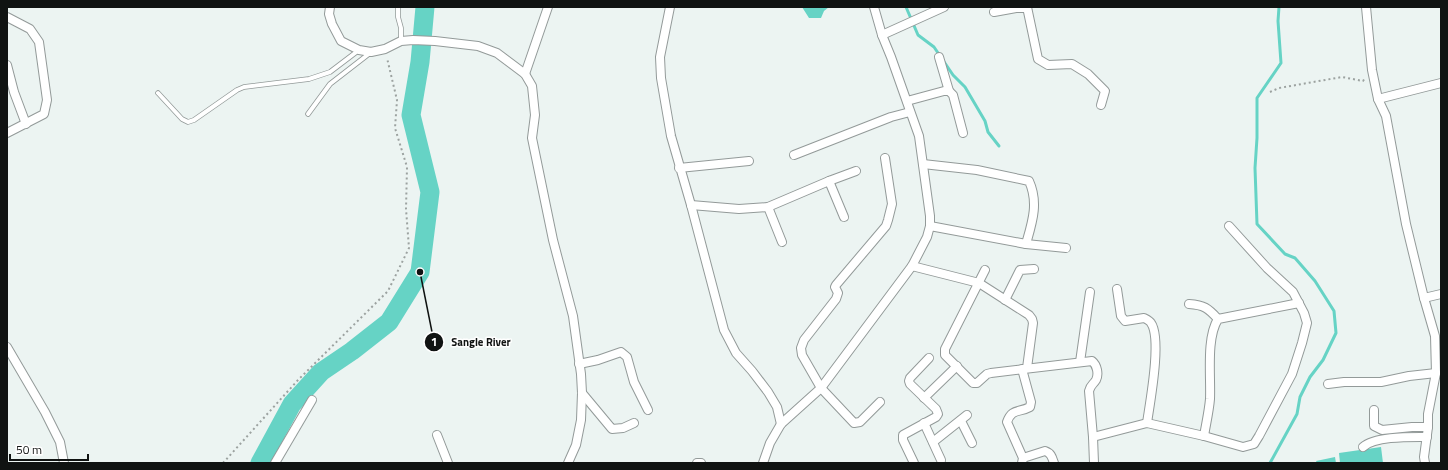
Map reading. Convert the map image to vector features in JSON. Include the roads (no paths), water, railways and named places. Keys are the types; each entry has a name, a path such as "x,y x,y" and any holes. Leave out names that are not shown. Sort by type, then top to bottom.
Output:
{"street":[{"path":"330,7 329,14 332,24 341,41 359,50 372,52 385,49 401,41 413,40 478,46 497,53 525,74 532,86 534,115 532,138 552,240 573,316 582,394 581,420 576,445 568,463"},
{"path":"525,74 548,7"},
{"path":"670,7 660,57 661,78 670,136 691,205 724,330 736,353 768,392 777,407 781,424"},
{"path":"763,463 770,443 781,424 821,388 912,266 930,226 930,216 919,136 882,35 874,7"},
{"path":"882,35 944,7"},
{"path":"994,12 1027,7 1038,59 1048,65 1072,64 1088,74 1105,91 1101,105"},
{"path":"1366,7 1372,70 1378,99 1386,116 1406,224 1435,336 1436,373 1428,414 1428,427 1424,457 1425,463"},
{"path":"7,18 30,29 39,42 47,100 44,114 7,134"},
{"path":"938,57 949,91 952,94 963,133"},
{"path":"7,65 14,92 26,124"},
{"path":"1378,99 1441,84"},
{"path":"907,101 949,91"},
{"path":"794,155 891,117 910,112"},
{"path":"880,402 860,422 854,423 821,388 802,355 802,348 804,340 836,299 838,293 835,287 836,285 886,226 892,204 885,158"},
{"path":"679,168 749,161"},
{"path":"923,164 976,170 1029,181 1034,216 1026,244"},
{"path":"691,205 739,209 768,207 856,171"},
{"path":"829,181 844,217"},
{"path":"768,207 782,242"},
{"path":"930,226 1026,244 1066,248"},
{"path":"1093,437 1147,423 1204,436 1243,447 1254,444 1281,396 1294,368 1302,343 1306,323 1299,304 1292,292 1267,268 1229,226"},
{"path":"912,266 979,283 1029,315 1032,319 1033,323 1024,369 1031,402 1030,407 1014,412 1007,422 1022,461 1045,451 1049,452 1054,463"},
{"path":"1005,300 1020,270 1034,269"},
{"path":"986,270 945,349 945,355 973,383 977,383 987,374 992,372 1092,361 1096,367 1098,376 1096,381 1091,384 1089,391 1094,463"},
{"path":"1117,289 1121,316 1125,321 1144,318 1151,322 1156,336 1147,423"},
{"path":"1080,362 1090,292"},
{"path":"1424,298 1441,294"},
{"path":"1189,304 1204,306 1218,319"},
{"path":"1218,319 1299,304"},
{"path":"1204,436 1210,400 1212,341 1214,327 1218,319"},
{"path":"7,347 45,412 60,442 64,463"},
{"path":"579,364 621,352 627,357 634,382 648,410"},
{"path":"914,463 903,440 903,435 936,417 938,414 936,409 909,381 910,378 929,358"},
{"path":"924,398 956,366"},
{"path":"1328,384 1344,382 1381,382 1409,376 1436,373"},
{"path":"582,394 612,429 623,428 634,423"},
{"path":"276,463 312,400"},
{"path":"1374,410 1374,426 1382,430 1412,426 1428,427"},
{"path":"933,442 964,418 972,443"},
{"path":"924,423 941,460"},
{"path":"436,435 448,463"},
{"path":"1363,447 1367,444 1381,440 1427,437"}],"lane":[{"path":"398,7 401,41"},
{"path":"158,93 182,119 188,122 194,120 237,90 251,86 309,79 330,72 359,50"},
{"path":"308,114 330,84 372,52"}],"waterway":[{"path":"260,463 292,404 321,372 352,351 389,322 420,272 430,192 411,115 420,62 425,7"},
{"path":"906,7 918,35 934,47 953,75 965,87 985,121 988,132 999,146"},
{"path":"1270,463 1297,414 1300,397 1310,377 1323,360 1336,333 1334,311 1315,281 1295,258 1285,254 1257,224 1255,168 1257,98 1281,63 1278,21 1279,7"}],"place":[{"name":"Sangle River","path":"420,272"}]}
